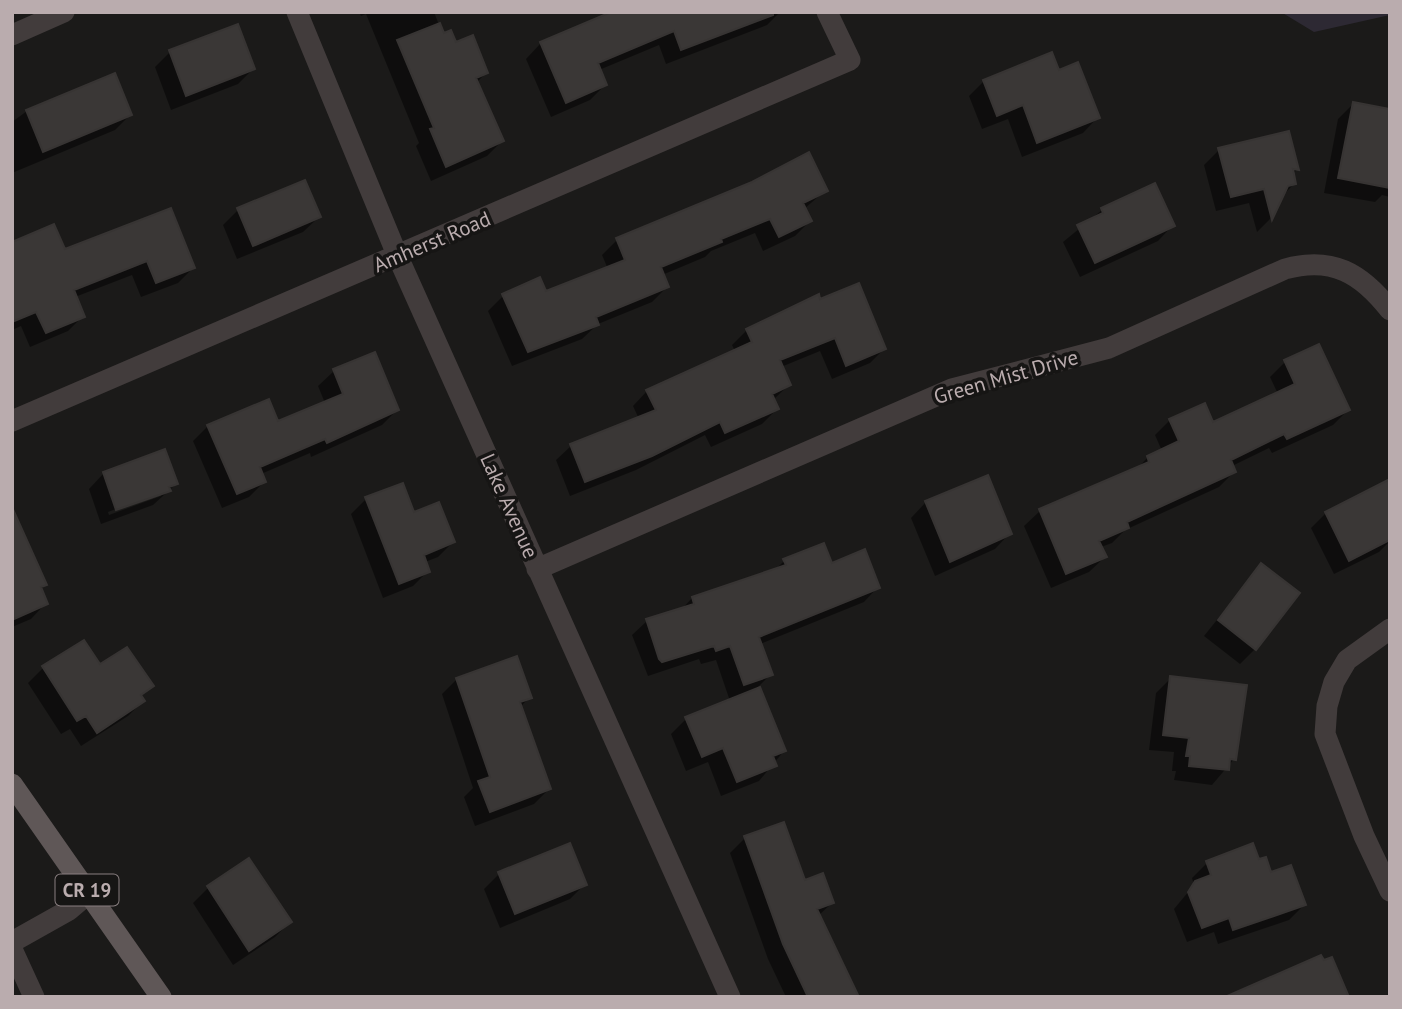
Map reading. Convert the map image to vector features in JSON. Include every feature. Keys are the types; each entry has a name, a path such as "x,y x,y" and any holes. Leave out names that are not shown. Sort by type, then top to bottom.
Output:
{"main road":[{"name":"CR 19","path":"12,784 161,997"}],"street":[{"path":"12,35 64,12"},
{"name":"Lake Avenue","path":"297,12 398,257 730,997"},
{"name":"Amherst Road","path":"12,421 850,60 827,12"},
{"name":"Green Mist Drive","path":"537,569 952,389 1109,348 1285,269 1307,263 1328,265 1355,275 1390,310"},
{"path":"1390,629 1347,660 1334,682 1327,706 1325,734 1364,836 1390,891"},
{"path":"12,942 61,915 89,893"},
{"path":"12,949 34,997"}],"shaded area":[{"path":"1281,12 1390,12 1390,15 1314,32"}],"building":[{"path":"611,12 773,12 773,15 681,50 674,31 598,63 607,85 566,103 540,42"},
{"path":"440,23 444,33 451,30 456,42 473,35 488,73 476,78 504,141 446,167 430,129 434,128 397,40"},
{"path":"238,24 255,69 186,96 169,50"},
{"path":"1052,52 1059,70 1078,62 1100,118 1037,143 1023,105 997,116 983,80"},
{"path":"115,73 132,115 43,152 26,110"},
{"path":"1353,102 1390,109 1390,188 1338,178"},
{"path":"1289,131 1299,170 1293,169 1296,184 1288,186 1272,220 1264,189 1231,197 1218,148"},
{"path":"809,152 828,191 803,203 812,221 779,237 770,219 721,239 722,242 661,267 669,287 596,317 599,325 528,352 502,294 540,277 546,291 625,260 616,238 752,182"},
{"path":"305,180 321,217 253,246 237,208"},
{"path":"1155,183 1175,226 1095,263 1077,225 1103,213 1101,208"},
{"path":"171,208 195,268 156,283 147,261 74,290 85,317 46,333 36,312 12,322 12,242 54,224 65,249"},
{"path":"859,283 886,349 846,366 835,338 780,360 791,385 772,394 779,409 725,433 720,422 652,456 585,482 570,444 656,410 646,390 752,342 746,329 819,294 820,299"},
{"path":"1319,344 1350,410 1287,439 1284,434 1231,460 1236,472 1127,522 1129,528 1099,541 1107,557 1066,574 1039,509 1149,462 1147,456 1179,441 1169,419 1205,403 1213,422 1295,384 1284,360"},
{"path":"375,352 399,410 327,443 325,439 260,467 266,482 237,494 207,425 269,399 278,421 343,394 333,369"},
{"path":"165,449 178,484 169,487 171,491 116,510 103,472"},
{"path":"988,475 1012,534 950,562 925,501"},
{"path":"1390,479 1390,540 1349,561 1325,512"},
{"path":"403,483 414,512 439,502 455,542 424,555 430,572 399,584 365,497"},
{"path":"12,507 47,585 41,587 48,604 12,620"},
{"path":"824,543 832,563 865,549 880,588 759,637 773,675 744,685 730,646 716,651 714,646 662,662 659,659 646,619 694,604 692,597 786,565 783,559"},
{"path":"1261,563 1300,593 1256,650 1218,620"},
{"path":"84,640 100,664 127,647 154,686 141,695 145,701 97,733 86,716 77,721 42,666"},
{"path":"517,656 532,698 520,702 551,789 490,812 478,781 490,777 456,678"},
{"path":"1170,676 1247,685 1236,760 1230,759 1229,770 1189,766 1190,756 1186,756 1189,738 1163,735"},
{"path":"760,687 786,751 773,756 777,766 737,782 723,748 702,757 685,717"},
{"path":"784,822 805,880 823,873 834,903 817,909 859,997 808,997 783,944 744,836"},
{"path":"570,843 587,885 515,914 498,872"},
{"path":"1253,843 1259,859 1266,857 1271,872 1291,865 1306,905 1233,930 1229,918 1202,928 1188,892 1195,881 1211,875 1206,861"},
{"path":"249,858 292,922 249,951 207,886"},
{"path":"1321,955 1324,960 1332,957 1349,997 1225,997"}]}
